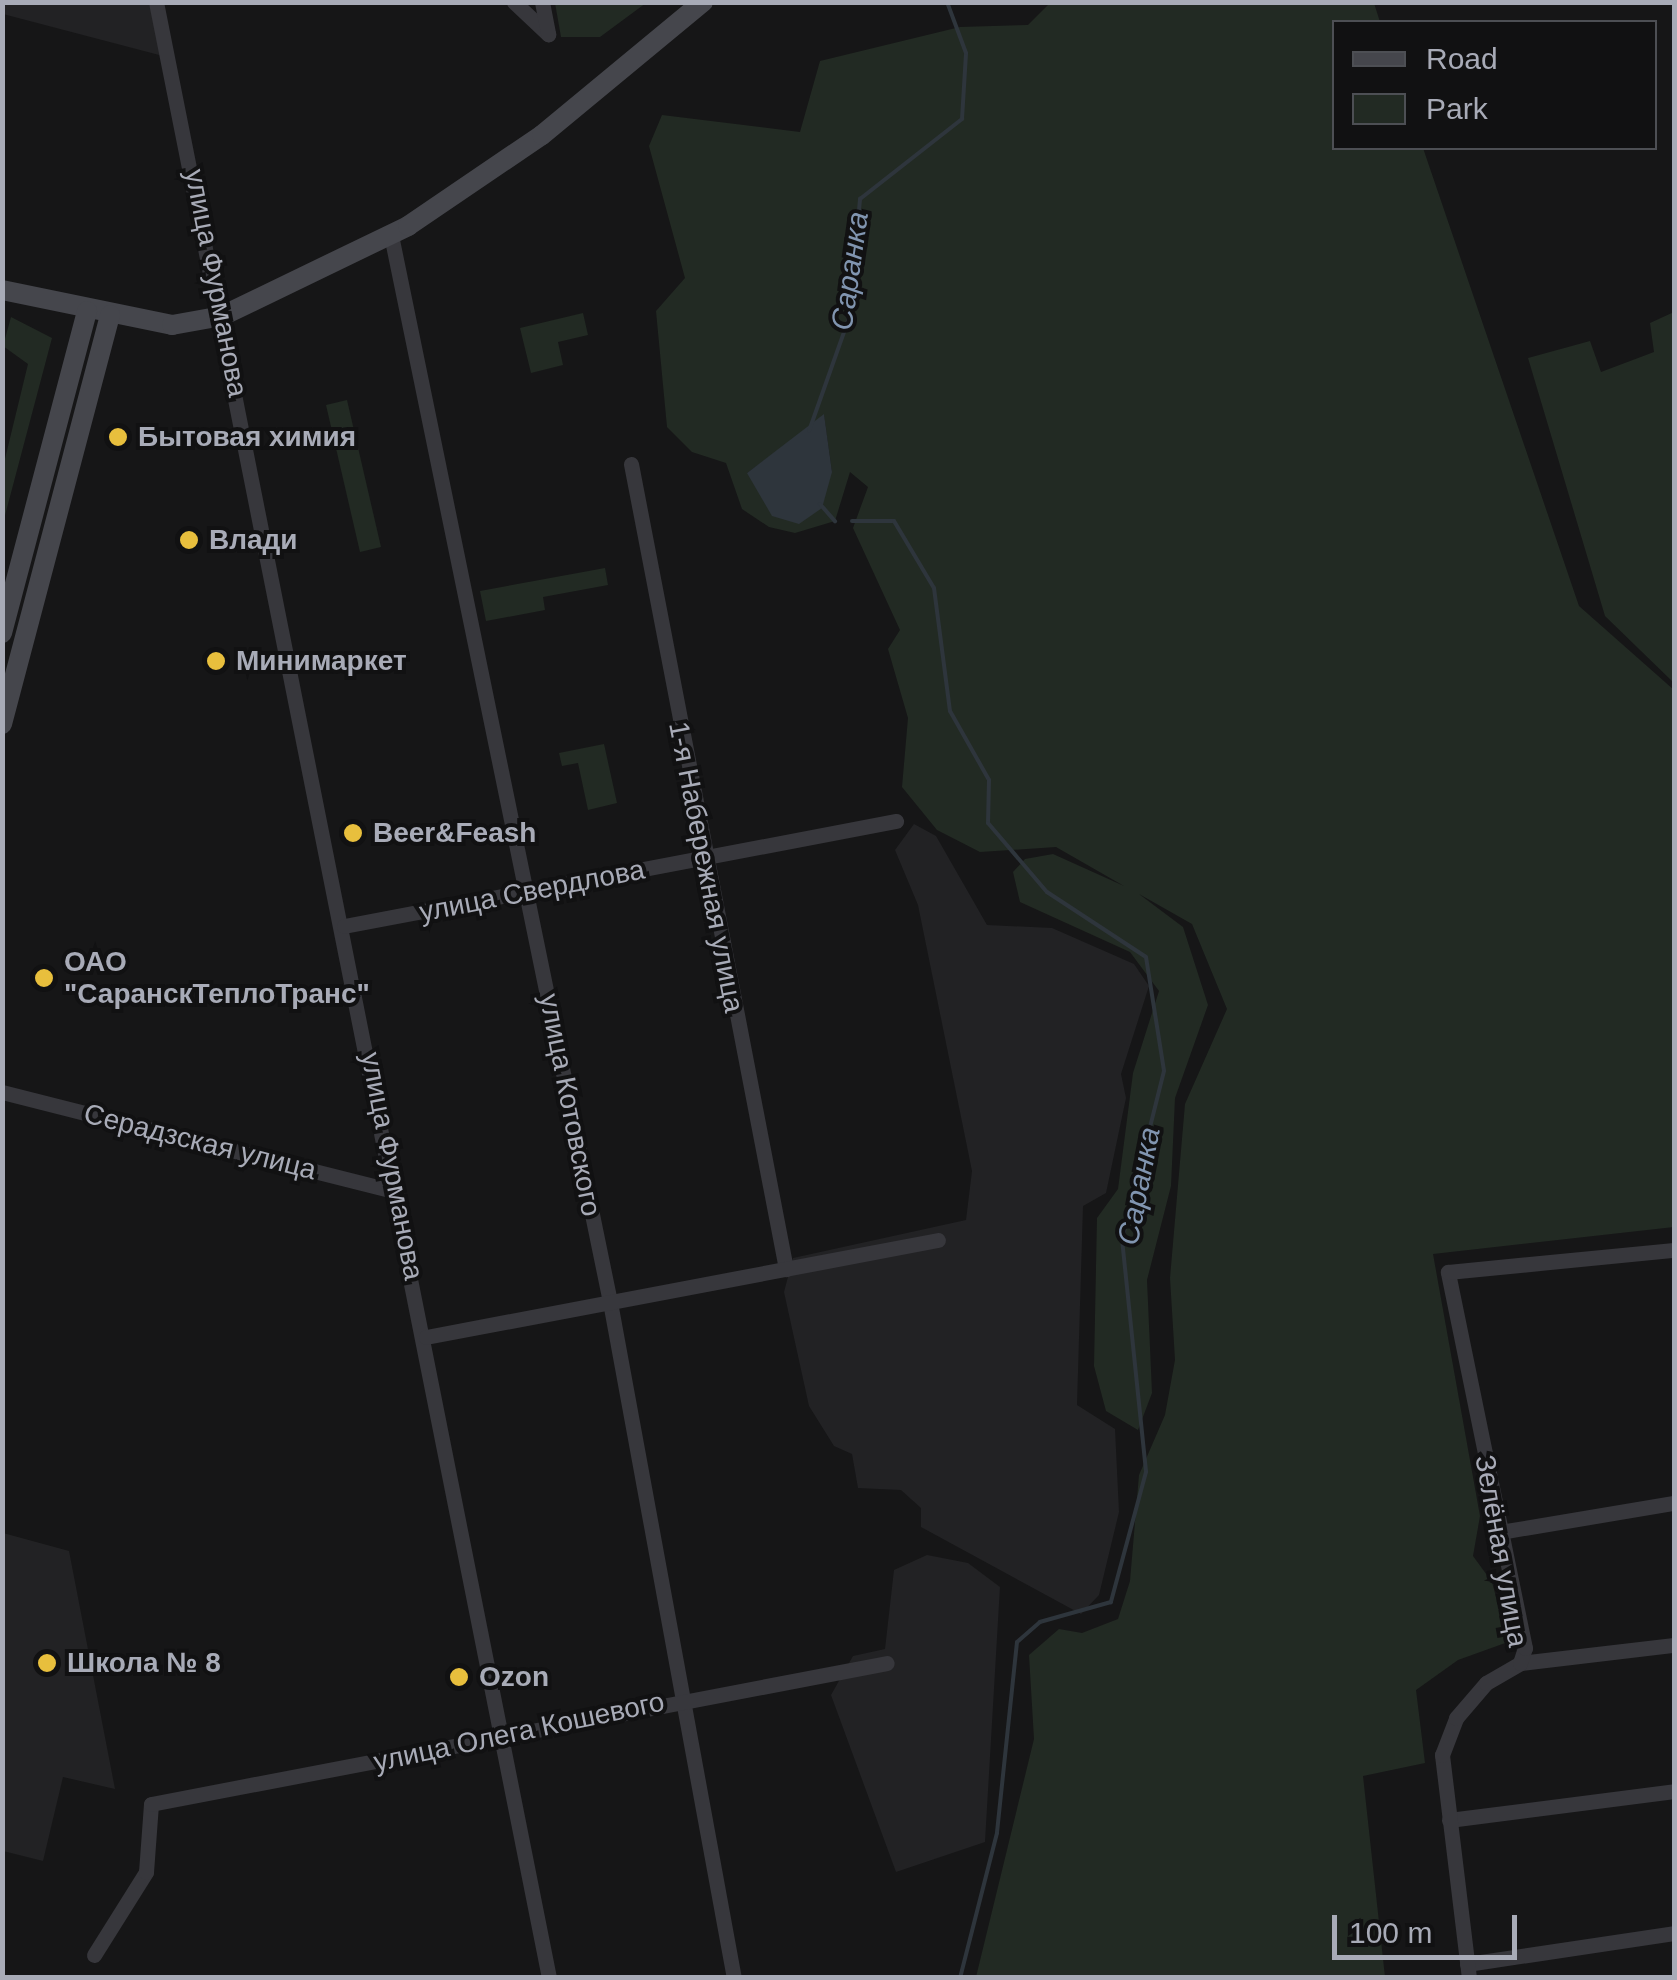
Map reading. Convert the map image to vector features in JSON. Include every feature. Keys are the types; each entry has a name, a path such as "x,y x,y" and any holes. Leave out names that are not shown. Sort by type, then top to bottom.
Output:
{"main road":[{"path":"2,290 87,311 172,325 222,316 391,236 542,135 703,2"},
{"path":"2,633 87,311"},
{"path":"2,724 110,315"}],"street":[{"name":"улица Фурманова","path":"156,2 426,1337 549,1978"},
{"path":"514,2 548,34 542,2"},
{"name":"улица Котовского","path":"391,236 610,1302 678,1698 734,1978"},
{"name":"1-я Набережная улица","path":"631,464 702,858 786,1268"},
{"name":"улица Свердлова","path":"344,926 896,821"},
{"name":"Серадзская улица","path":"2,1092 397,1192"},
{"path":"426,1337 938,1240"},
{"name":"Зелёная улица","path":"1468,1970 1442,1755 1456,1718 1486,1683 1520,1663 1525,1648 1448,1272 1674,1250"},
{"path":"1500,1532 1674,1503"},
{"path":"1520,1663 1674,1644"},
{"name":"улица Олега Кошевого","path":"94,1955 146,1872 151,1804 678,1698 887,1663"},
{"path":"1450,1820 1674,1790"},
{"path":"1468,1970 1674,1933"}],"shaded area":[{"path":"2,3 149,3 163,56 3,14"},
{"path":"824,414 832,472 822,508 799,524 772,516 747,473"},
{"path":"914,824 936,836 987,925 1052,928 1134,964 1149,986 1121,1074 1126,1098 1106,1193 1083,1206 1077,1405 1115,1429 1119,1512 1099,1595 1081,1614 921,1527 921,1508 901,1490 858,1488 852,1454 834,1446 809,1406 784,1292 793,1258 966,1220 972,1171 918,905 895,850"},
{"name":"Школа № 8","path":"3,1533 69,1551 115,1789 63,1777 43,1861 3,1851"},
{"path":"927,1555 968,1563 1000,1587 985,1842 896,1872 831,1695 853,1656 885,1649 894,1570"}],"green space":[{"path":"555,2 646,3 600,37 561,37"},
{"path":"1050,3 1374,3 1379,20 1332,20 1332,150 1424,150 1579,606 1674,690 1674,1227 1433,1254 1480,1516 1473,1556 1492,1582 1508,1642 1458,1660 1416,1690 1425,1763 1363,1776 1385,1977 976,1977 1034,1739 1029,1655 1059,1629 1082,1633 1118,1619 1130,1581 1139,1475 1165,1415 1175,1360 1170,1278 1185,1104 1227,1009 1192,924 1139,894 1183,927 1208,1005 1175,1098 1171,1186 1147,1280 1152,1393 1138,1430 1106,1411 1094,1366 1097,1218 1118,1189 1133,1073 1159,991 1130,952 1020,902 1013,872 1025,859 1053,854 1124,886 1056,847 980,852 937,830 902,787 908,718 888,649 900,630 853,528 868,487 850,472 835,521 795,533 769,527 742,509 726,463 692,452 667,427 656,311 685,278 649,146 662,115 800,132 820,61 960,27 1028,25","holes":["824,415 832,472 747,473"]},
{"path":"1674,312 1674,683 1605,616 1528,358 1590,341 1601,372 1654,352 1650,323"},
{"path":"583,313 588,335 558,342 563,365 531,373 520,328"},
{"path":"11,317 52,338 3,523 3,467 28,364 3,346"},
{"path":"347,400 381,547 360,552 326,405"},
{"path":"605,568 608,585 543,597 545,610 486,621 480,591"},
{"path":"604,744 617,803 588,810 578,763 562,766 559,753"}],"waterway":[{"name":"Саранка","path":"809,431 849,318 860,199 962,119 966,53 947,2"},
{"name":"Саранка","path":"820,504 835,521"},
{"name":"Саранка","path":"852,521 894,521 934,588 950,711 989,780 988,823 1047,892 1146,957 1164,1071 1122,1239 1146,1472 1111,1602 1040,1622 1017,1642 997,1833 960,1978"}],"place":[{"name":"Бытовая химия","path":"118,437"},
{"name":"Влади","path":"189,540"},
{"name":"Минимаркет","path":"216,661"},
{"name":"Beer&Feash","path":"353,833"},
{"name":"ОАО \"СаранскТеплоТранс\"","path":"44,978"},
{"name":"Школа № 8","path":"47,1663"},
{"name":"Ozon","path":"459,1677"}]}
